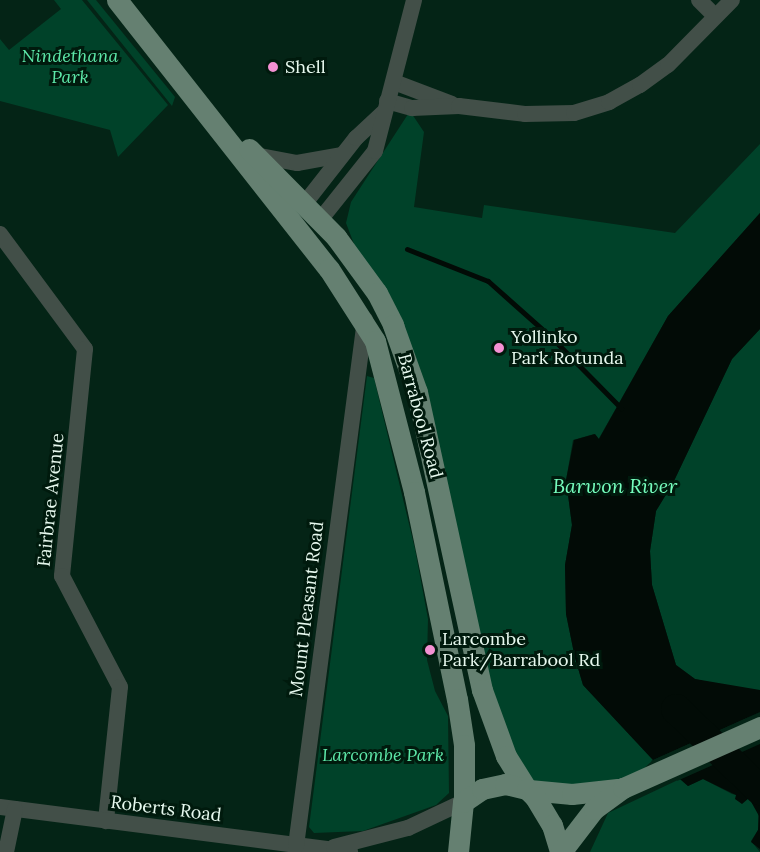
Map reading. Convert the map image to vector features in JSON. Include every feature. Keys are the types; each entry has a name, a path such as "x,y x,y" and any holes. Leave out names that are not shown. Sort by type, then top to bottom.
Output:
{"main road":[{"name":"Barrabool Road","path":"117,0 202,103 365,320 386,377 461,720 464,801 458,852"},
{"name":"Barrabool Road","path":"202,103 305,203 377,293 410,370 482,690 506,756 552,825 560,852"},
{"path":"295,226 305,203"},
{"path":"295,226 320,220"},
{"path":"560,852 594,809 623,788 760,727"},
{"path":"464,801 497,785 572,794 623,788"}],"street":[{"path":"320,220 375,151 414,0"},
{"path":"699,0 714,15"},
{"path":"385,107 459,106 525,114 574,113 609,102 668,65 714,15 732,0"},
{"path":"394,82 459,106"},
{"path":"305,203 342,155 385,107"},
{"path":"255,154 297,163 342,155"},
{"name":"Fairbrae Avenue","path":"0,234 86,350 62,576 120,687 106,821"},
{"name":"Mount Pleasant Road","path":"296,846 365,320"},
{"path":"357,376 363,364 370,362 386,377"},
{"name":"Roberts Road","path":"327,849 408,828 464,801"},
{"path":"6,852 8,808"},
{"name":"Roberts Road","path":"8,808 350,852"}],"green space":[{"name":"Nindethana Park","path":"54,0 82,0 168,105 118,157 110,130 0,101 0,39 9,50 61,9"},
{"path":"87,0 96,0 175,97 172,106"},
{"path":"410,111 424,132 414,207 482,218 484,205 675,233 760,144 760,213 668,316 598,440 594,434 573,440 566,480 572,525 565,565 566,614 575,658 583,685 653,760 623,788 529,790 506,756 448,490 346,223 351,202"},
{"path":"760,329 760,690 744,690 695,679 676,665 652,585 650,551 656,511 673,483 732,359"},
{"name":"Larcombe Park","path":"367,376 374,378 415,549 428,619 427,660 435,691 448,716 449,793 436,805 363,831 314,833 309,827"},
{"path":"680,779 688,786 703,779 732,794 749,798 758,809 758,830 751,841 760,852 590,852 608,813"}],"water":[{"name":"Barwon River","path":"760,213 760,329 732,359 673,483 656,511 650,551 652,585 676,665 695,679 760,690 760,712 653,760 583,685 566,614 565,565 572,525 566,480 574,440 595,434 599,439 668,316"},
{"path":"760,743 760,849 751,842 758,830 759,816 749,798 742,804 735,799 736,795 703,779 688,786 680,779"}],"pier":[{"path":"760,712 655,763 651,761"},
{"path":"760,740 760,744 677,781 679,777"}],"waterway":[{"path":"407,249 488,281 551,337 621,408"},
{"name":"Barwon River","path":"676,709 760,790"}],"place":[{"name":"Shell","path":"273,67"},
{"name":"Yollinko Park Rotunda","path":"499,348"},
{"name":"Larcombe Park/Barrabool Rd","path":"430,650"}]}
